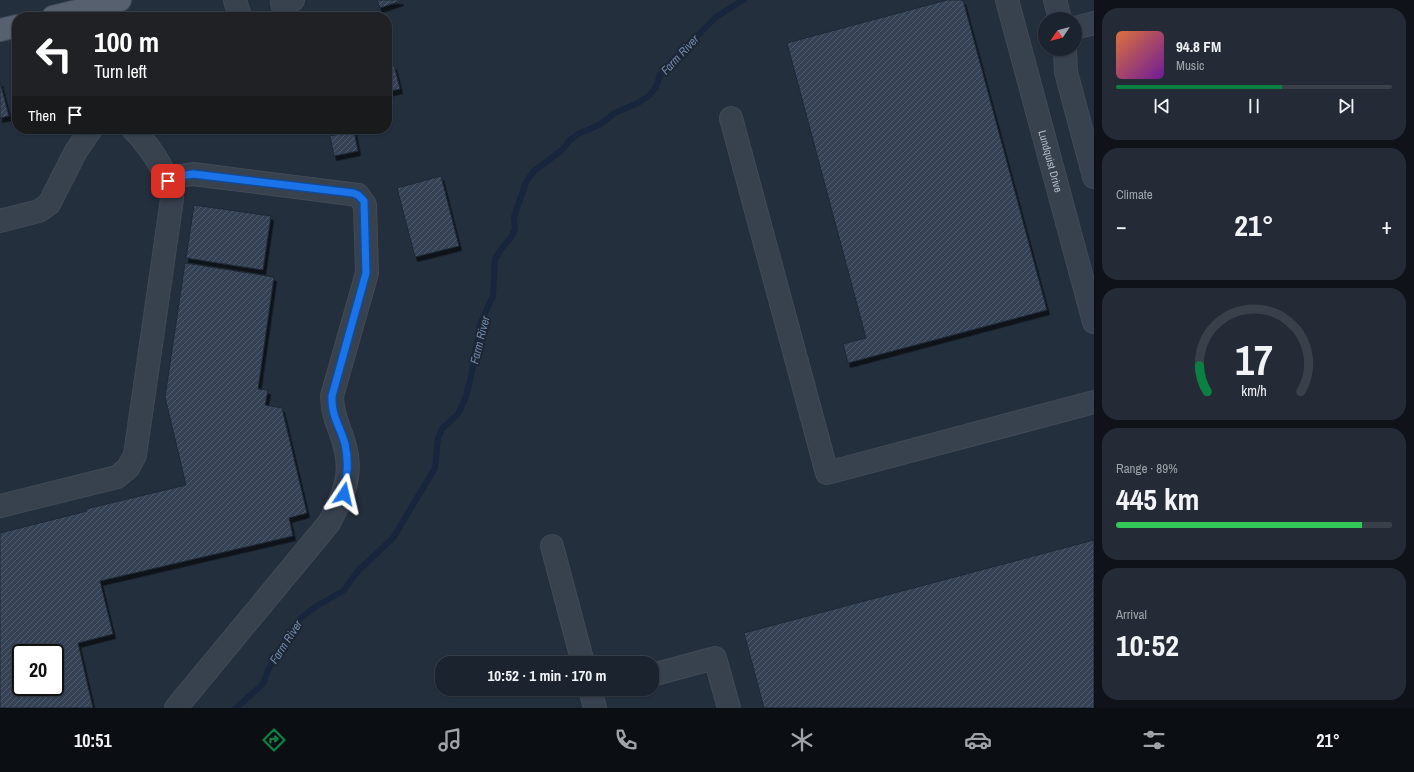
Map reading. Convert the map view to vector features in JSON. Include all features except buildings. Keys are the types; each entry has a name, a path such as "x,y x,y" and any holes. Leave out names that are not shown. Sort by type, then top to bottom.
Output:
{"main road":[{"path":"80,12 107,7"},
{"path":"0,30 12,27"}],"street":[{"path":"235,0 239,12"},
{"path":"285,12 282,3 293,0"},
{"name":"Lundquist Drive","path":"1007,0 1094,322"},
{"path":"1055,0 1058,12"},
{"path":"1082,26 1094,23"},
{"path":"1065,56 1066,72 1094,177"},
{"path":"732,118 827,473 1094,402"},
{"path":"0,220 40,211 49,204 73,156 88,134"},
{"path":"0,506 110,479 122,473 132,462 137,446 172,207 171,190 168,181 156,158 137,134"},
{"path":"168,181 180,176 193,174 358,195 365,205 366,265 366,273 332,396 332,408 344,444 349,469 344,494 328,523 176,708"},
{"path":"552,546 581,656"},
{"path":"659,673 715,658 729,708"}],"waterway":[{"name":"Farm River","path":"236,708 263,684 268,670 301,618 315,607 343,591 358,571 393,538 435,468 438,438 442,429 458,414 465,399 470,381 481,322 493,296 495,259 512,236 515,229 514,217 526,182 534,171 562,150 569,141 578,134 599,125 615,113 638,103 649,96 656,87 660,75 676,60 683,50 716,17 743,0"}],"route":[{"path":"168,181 186,174 193,174 353,193 358,195 364,201 366,273 332,396 332,408 344,444 349,469 344,494"}]}
